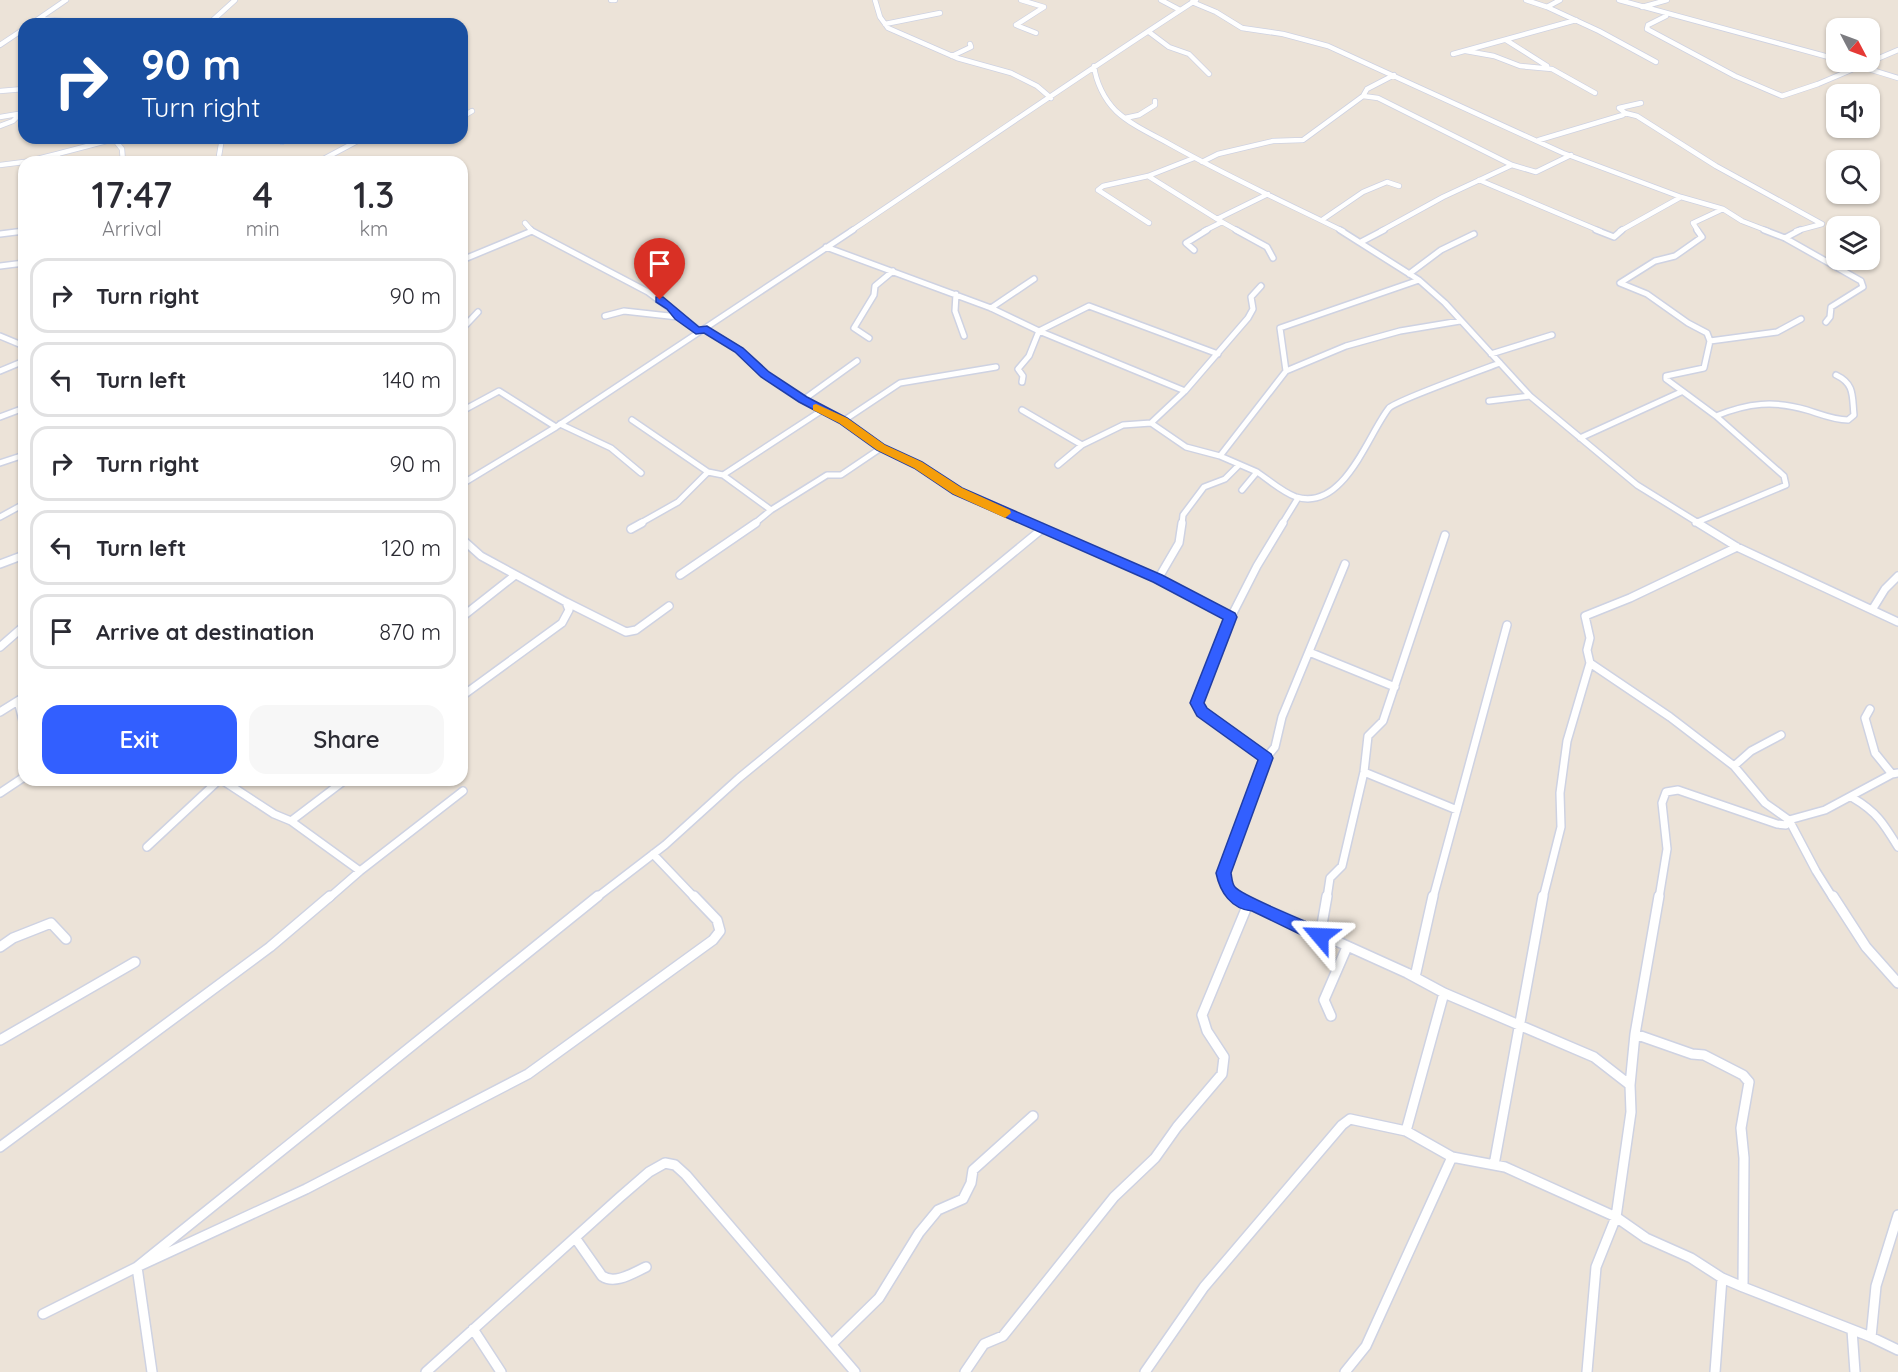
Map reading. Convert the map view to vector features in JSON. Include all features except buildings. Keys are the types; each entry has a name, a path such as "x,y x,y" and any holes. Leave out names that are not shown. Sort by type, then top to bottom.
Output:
{"street":[{"path":"40,18 66,0"},
{"path":"215,18 235,0"},
{"path":"875,0 888,28 952,56 1011,73 1037,86 1051,98"},
{"path":"1021,0 1044,7 1016,25 1036,33"},
{"path":"1161,0 1180,10"},
{"path":"1526,0 1576,20 1656,62"},
{"path":"1546,7 1560,0"},
{"path":"1619,0 1666,16 1732,30 1826,57"},
{"path":"1640,7 1667,0"},
{"path":"468,480 558,426 1194,1 1242,28 1283,34 1328,46 1570,155 1681,197 1723,209 1742,221 1785,238 1864,284 1852,295 1833,305 1826,322"},
{"path":"1173,5 1186,6"},
{"path":"885,24 939,13"},
{"path":"1666,16 1648,25 1647,29 1735,75 1782,96 1791,95 1845,72"},
{"path":"1453,54 1576,20"},
{"path":"1149,32 1169,47 1189,54 1209,75"},
{"path":"0,45 18,33"},
{"path":"1506,40 1595,93"},
{"path":"952,56 971,47 970,44"},
{"path":"1880,57 1898,50"},
{"path":"1466,51 1494,56 1520,66 1552,69"},
{"path":"1094,66 1100,88 1115,110 1125,118 1194,158 1322,220 1361,242 1419,280 1461,321 1530,396 1637,485 1737,547 1898,622"},
{"path":"1878,72 1898,78"},
{"path":"1202,162 1218,154 1273,141 1303,140 1363,96 1367,89 1394,75"},
{"path":"0,91 18,90"},
{"path":"1363,96 1378,98 1512,165 1536,172 1570,155"},
{"path":"1125,118 1146,111 1155,105 1155,101"},
{"path":"1641,103 1619,108 1625,113 1637,116 1716,166 1822,224 1798,230 1785,238"},
{"path":"468,113 472,111"},
{"path":"1539,140 1625,113"},
{"path":"0,117 18,115"},
{"path":"0,126 18,117"},
{"path":"49,156 96,144"},
{"path":"329,156 352,144"},
{"path":"1149,223 1098,190 1103,186 1148,176 1194,158"},
{"path":"0,165 18,163"},
{"path":"1361,242 1512,165"},
{"path":"1148,176 1267,246 1273,258"},
{"path":"1479,180 1614,237 1634,221 1652,215 1681,197"},
{"path":"1322,220 1363,192 1387,182 1400,186"},
{"path":"1194,250 1186,243 1189,239 1268,194"},
{"path":"1695,523 1786,485 1784,476 1716,416 1670,384 1666,376 1704,368 1710,341 1707,333 1688,323 1647,294 1620,283 1655,261 1675,256 1698,243 1702,237 1693,223 1723,209"},
{"path":"525,223 532,231"},
{"path":"468,258 532,231 540,232 565,249 649,293 671,307 678,317"},
{"path":"0,234 18,232"},
{"path":"1409,274 1441,250 1474,234"},
{"path":"826,247 991,308 1038,331 1185,391"},
{"path":"0,266 18,264"},
{"path":"869,339 854,328 861,318 863,306 874,296 875,285 893,272"},
{"path":"991,308 1034,279"},
{"path":"1286,371 1280,328 1419,280"},
{"path":"1151,423 1185,391 1248,318 1253,309 1251,297 1261,286"},
{"path":"956,294 955,311 964,336"},
{"path":"1022,382 1023,376 1018,369 1029,356 1038,331 1089,306 1218,354"},
{"path":"605,316 624,311 678,317 739,350 765,374 803,400 843,421 881,448 918,465 958,491 1158,579 1231,617"},
{"path":"468,323 478,312"},
{"path":"1710,341 1777,332 1800,319"},
{"path":"1220,456 1286,371 1346,346 1400,332 1461,321"},
{"path":"1491,354 1552,335"},
{"path":"0,336 18,344"},
{"path":"803,400 857,361"},
{"path":"1058,465 1082,445 1118,424 1136,420 1151,423 1186,447 1220,456 1257,472 1298,498 1314,498 1328,494 1365,453 1390,406 1500,363"},
{"path":"0,371 18,364"},
{"path":"843,421 900,383 996,367"},
{"path":"1716,416 1761,401 1782,402 1848,420 1854,415 1852,387 1848,380 1836,375"},
{"path":"468,408 499,391 558,426 611,448 641,473"},
{"path":"1580,438 1681,393"},
{"path":"1489,401 1530,396"},
{"path":"0,417 18,410"},
{"path":"1022,410 1082,445"},
{"path":"723,475 821,411"},
{"path":"632,420 708,472 723,475 771,510"},
{"path":"680,575 749,529 771,510 827,474 841,475 881,448"},
{"path":"0,463 18,457"},
{"path":"1158,579 1179,543 1183,515 1204,487 1225,479 1239,465"},
{"path":"631,529 678,502 708,472"},
{"path":"1242,490 1257,472"},
{"path":"1266,758 1202,712 1197,703 1231,617 1257,567 1298,498"},
{"path":"0,517 18,507"},
{"path":"138,1267 590,902 653,854 739,778 1042,529"},
{"path":"1320,936 1330,878 1342,866 1364,772 1368,736 1383,722 1445,535"},
{"path":"468,544 481,556 514,576 626,632 636,630 669,606"},
{"path":"1494,1165 1521,1026 1537,919 1561,827 1560,793 1567,741 1590,663 1587,650 1590,638 1585,616 1630,598 1737,547"},
{"path":"0,564 18,557"},
{"path":"1345,564 1282,717 1275,747 1266,758 1224,873 1230,892 1248,904 1415,977 1444,993 1594,1057 1630,1085"},
{"path":"468,611 514,576"},
{"path":"1872,610 1898,576"},
{"path":"468,692 562,622 569,610 566,602"},
{"path":"1415,977 1435,886 1507,625"},
{"path":"0,647 18,631"},
{"path":"1310,652 1395,687"},
{"path":"1590,663 1670,717 1734,766 1766,803 1789,820 1816,871 1866,947 1898,983"},
{"path":"0,712 18,701"},
{"path":"1587,1372 1596,1267 1616,1217 1631,1112 1630,1085 1635,1034 1667,849 1662,803 1666,792 1678,790 1692,792 1777,825 1786,825 1792,817 1810,816 1838,802 1853,798 1895,774 1875,753 1865,718 1870,709"},
{"path":"1734,766 1751,751 1781,735"},
{"path":"1364,772 1457,810"},
{"path":"0,793 18,781"},
{"path":"147,847 214,786"},
{"path":"230,786 274,814 291,821 360,871"},
{"path":"291,821 337,786"},
{"path":"0,1147 270,947 360,871 463,791"},
{"path":"1853,798 1879,816 1898,847"},
{"path":"43,1314 306,1189 528,1074 713,940 720,931 717,920 653,854"},
{"path":"965,1372 984,1344 1003,1336 1114,1197 1155,1158 1177,1127 1222,1074 1226,1065 1224,1053 1203,1025 1202,1015 1248,904"},
{"path":"0,947 13,938 51,923 66,939"},
{"path":"1331,1016 1324,1000 1347,947"},
{"path":"0,1040 135,962"},
{"path":"1406,1131 1444,993"},
{"path":"1635,1034 1692,1054 1704,1055 1743,1075 1749,1082 1741,1128 1744,1158 1743,1287"},
{"path":"832,1344 879,1298 919,1233 938,1210 963,1199 971,1183 973,1170 1033,1116"},
{"path":"1145,1372 1204,1287 1342,1125 1350,1119 1406,1131 1452,1157 1505,1167 1616,1217 1646,1238 1691,1258 1722,1278 1871,1337 1898,1350"},
{"path":"1345,1372 1365,1346 1452,1157"},
{"path":"426,1372 649,1172 665,1163 675,1165 760,1259 855,1372"},
{"path":"1871,1337 1872,1308 1877,1281 1894,1240 1898,1215"},
{"path":"576,1239 602,1276 608,1280 618,1279 646,1266"},
{"path":"138,1267 152,1372"},
{"path":"1715,1372 1722,1278"},
{"path":"473,1329 501,1372"},
{"path":"1852,1330 1855,1372"}],"slow traffic":[{"path":"816,408 843,421 881,448 918,465 958,491 1005,513"}],"route":[{"path":"660,300 671,307 678,317 700,331 704,328 739,350 765,374 803,400 843,421 881,448 918,465 958,491 1158,579 1231,617 1197,703 1202,712 1266,758 1224,873 1226,882 1230,892 1248,904 1281,916 1320,936"}]}
